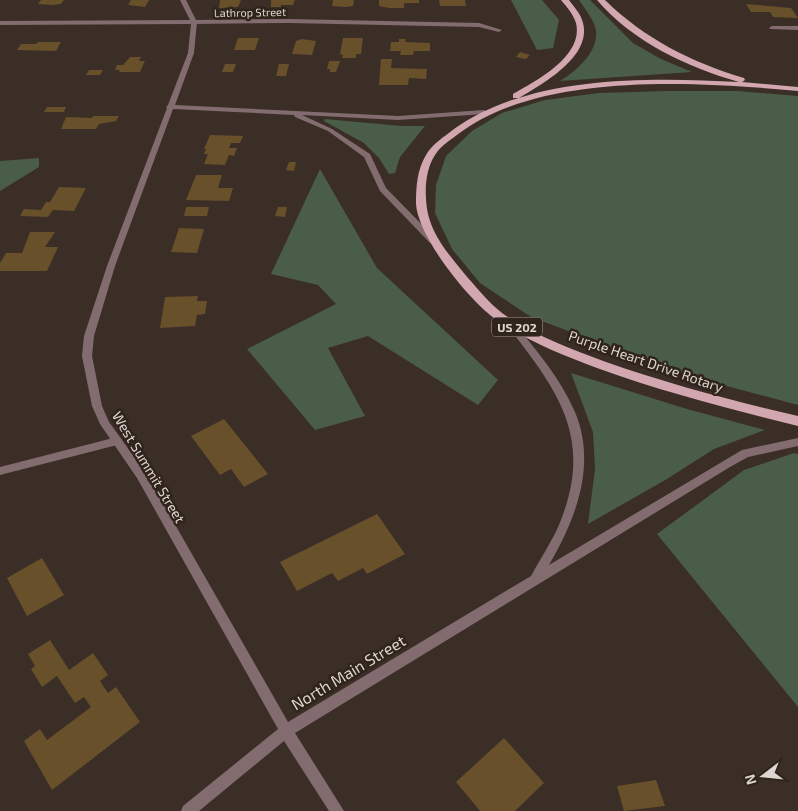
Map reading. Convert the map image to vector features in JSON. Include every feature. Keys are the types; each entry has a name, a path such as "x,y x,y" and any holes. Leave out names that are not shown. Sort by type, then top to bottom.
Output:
{"main road":[{"name":"US 202","path":"498,106 548,78 575,46 580,38 580,27 565,0"},
{"path":"601,0 632,30 676,56 738,80 770,86"},
{"name":"Purple Heart Drive Rotary","path":"798,89 696,83 620,85 536,96 498,106 454,130 433,150 424,169 421,186 423,222 433,241 484,305 508,322 566,351 634,376 718,401 798,421"}],"street":[{"path":"183,0 194,22"},
{"name":"Lathrop Street","path":"0,23 289,21 479,25 499,30"},
{"name":"West Summit Street","path":"194,22 191,53 169,107 111,266 88,336 87,356 98,406 105,424 141,475 286,731 336,811"},
{"path":"772,28 798,28"},
{"path":"169,107 406,118 484,112"},
{"path":"289,113 330,130 367,156 384,189 433,241"},
{"path":"508,322 534,351 554,380 570,410 578,441 578,481 572,503 566,522 536,578"},
{"path":"0,471 117,441"},
{"name":"North Main Street","path":"188,811 286,731 536,578 746,453 798,442"}],"green space":[{"path":"511,0 542,0 559,20 553,48 537,50"},
{"path":"579,0 590,0 633,43 661,59 692,72 560,81 579,67 585,60 590,54 596,39 594,23"},
{"path":"738,91 798,96 798,405 686,375 531,317 480,283 452,249 435,213 436,185 446,156 472,131 502,113 545,100 599,93"},
{"path":"325,119 402,126 425,126 400,157 395,173 389,174 379,158 364,143 324,121"},
{"path":"39,158 39,167 0,191 0,161"},
{"path":"320,169 377,268 498,380 478,405 368,336 328,348 365,416 315,430 247,349 336,304 318,285 271,274"},
{"path":"571,373 687,409 765,430 714,449 667,479 588,524 595,469 593,432"},
{"path":"794,453 798,454 798,707 657,534 744,470"}],"building":[{"path":"41,0 64,0 61,4 38,4"},
{"path":"131,0 149,0 145,7 128,5"},
{"path":"220,0 241,0 238,7 219,8"},
{"path":"271,0 295,0 293,5 271,7"},
{"path":"333,0 354,0 353,6 346,7 332,6"},
{"path":"379,0 419,0 419,3 404,3 404,8 389,8 379,6"},
{"path":"439,0 465,0 466,6 440,6"},
{"path":"746,4 791,8 798,18 773,17 770,12 751,12"},
{"path":"238,38 259,38 255,50 234,50"},
{"path":"343,38 363,38 361,54 356,54 356,58 342,58 343,55 340,54"},
{"path":"302,39 316,41 312,55 292,54 296,41"},
{"path":"399,39 406,39 405,42 430,43 430,51 414,51 413,55 400,55 401,51 390,51 391,42 399,42"},
{"path":"38,42 61,42 56,51 17,50 21,44 36,44"},
{"path":"520,52 530,55 526,59 516,57"},
{"path":"130,57 141,57 139,61 145,61 140,72 119,72 120,70 115,70 117,65 123,65"},
{"path":"381,59 392,59 391,68 427,69 426,79 409,78 408,85 379,85"},
{"path":"329,61 340,61 336,72 330,72 330,69 327,69"},
{"path":"225,64 236,64 233,72 222,72"},
{"path":"279,64 289,64 286,76 276,76"},
{"path":"89,70 103,70 100,75 86,75"},
{"path":"47,107 66,107 64,112 44,112"},
{"path":"93,116 119,116 116,121 99,124 96,129 61,129 66,117 92,118"},
{"path":"210,135 243,136 240,143 231,143 229,148 237,148 234,156 229,155 225,165 204,164 208,154 204,154 206,149 204,149"},
{"path":"289,162 296,162 294,171 286,170"},
{"path":"196,175 222,175 218,188 233,188 229,201 186,200"},
{"path":"59,187 86,188 74,211 53,210 48,217 20,216 24,209 41,210 46,202 50,202"},
{"path":"186,207 209,207 207,216 184,216"},
{"path":"278,207 287,207 285,217 275,216"},
{"path":"179,228 204,229 197,253 171,252"},
{"path":"30,232 55,232 45,247 58,247 47,271 0,271 0,263 6,253 22,253"},
{"path":"198,296 197,301 207,301 205,314 197,315 195,326 160,328 165,297"},
{"path":"224,419 268,474 244,487 231,469 220,475 191,436"},
{"path":"377,514 405,554 367,574 363,568 338,581 332,573 297,591 280,562"},
{"path":"42,558 64,595 27,616 7,578"},
{"path":"50,640 69,670 93,653 108,675 100,681 108,693 116,687 140,722 52,790 24,741 40,729 47,740 91,707 84,697 75,703 57,676 42,687 31,669 35,666 28,654"},
{"path":"504,738 544,783 515,811 480,811 456,782"},
{"path":"656,780 665,806 624,811 617,786"}]}
